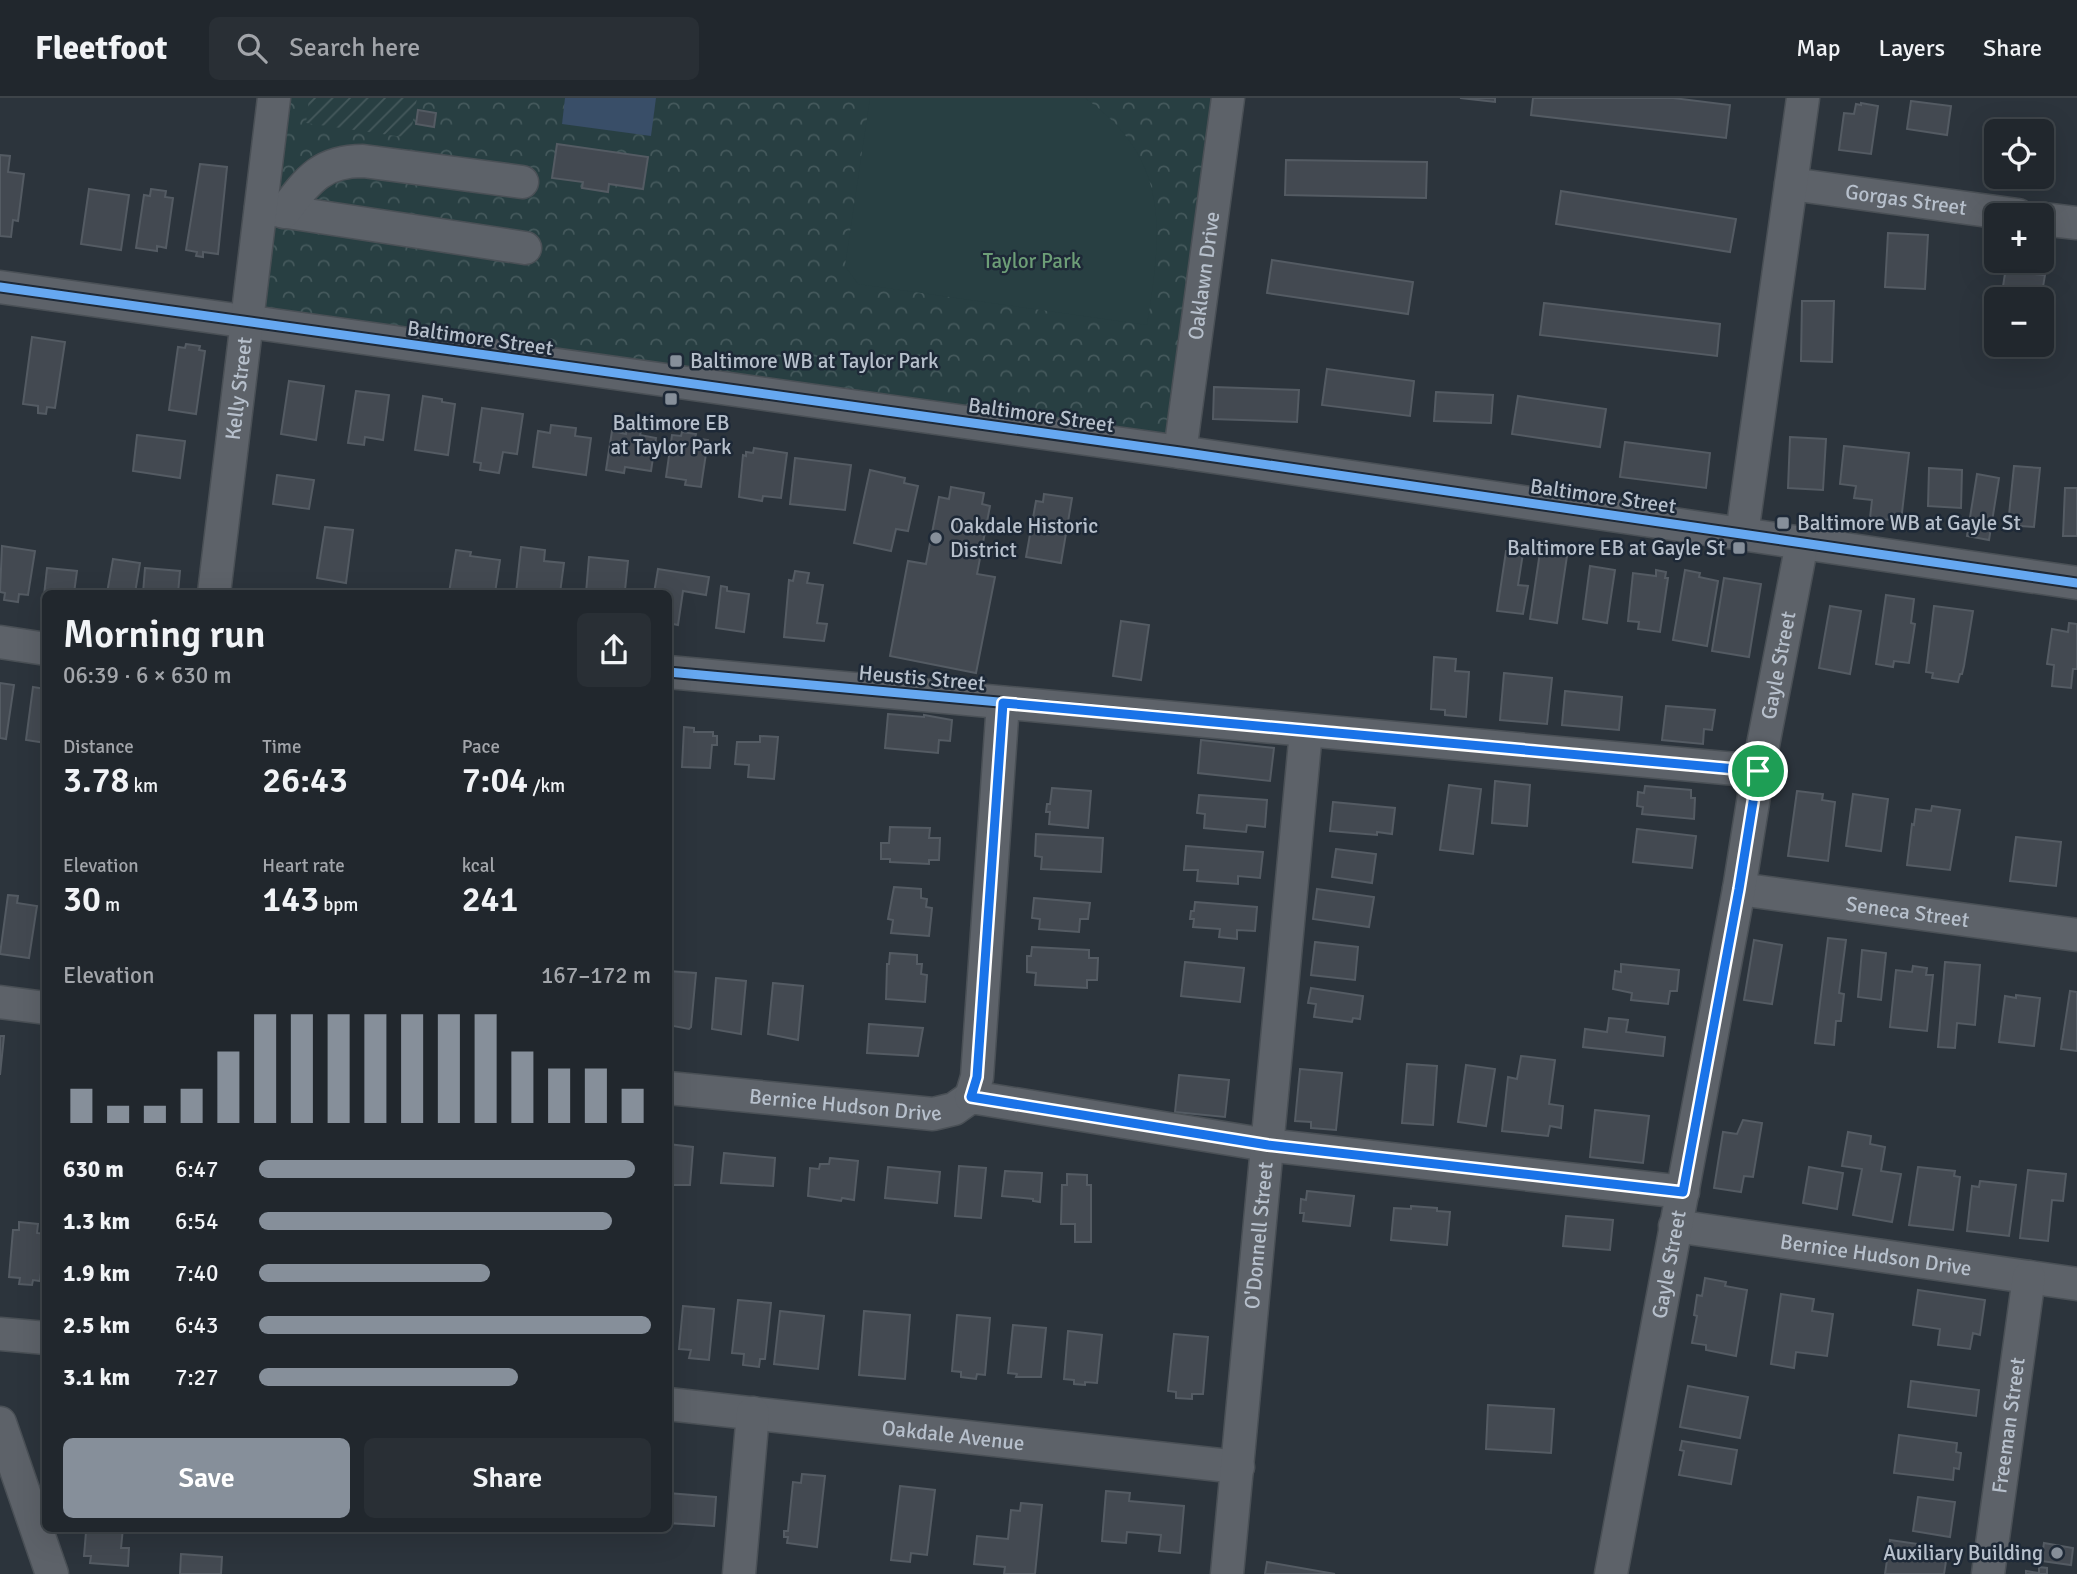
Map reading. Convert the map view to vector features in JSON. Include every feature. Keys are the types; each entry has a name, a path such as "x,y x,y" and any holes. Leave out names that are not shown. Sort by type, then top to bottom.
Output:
{"street":[{"name":"Kelly Street","path":"214,590 247,323 273,210 274,98"},
{"name":"Oaklawn Drive","path":"1180,452 1228,98"},
{"path":"1742,534 1803,98"},
{"path":"273,210 318,172 345,160 363,160 522,182"},
{"name":"Gorgas Street","path":"1791,184 1984,210"},
{"path":"273,210 525,248"},
{"path":"2054,220 2077,223"},
{"name":"Baltimore Street","path":"0,287 1180,452 2077,583"},
{"name":"Gayle Street","path":"1611,1574 1802,543"},
{"path":"0,642 42,648"},
{"name":"Heustis Street","path":"672,671 1758,771"},
{"path":"971,1097 977,1077 1003,703"},
{"name":"O'Donnell Street","path":"1227,1574 1306,731"},
{"name":"Seneca Street","path":"1739,889 2077,935"},
{"path":"0,1002 42,1007"},
{"name":"Bernice Hudson Drive","path":"672,1088 933,1114 954,1109 971,1097 1268,1145 1683,1192"},
{"name":"Bernice Hudson Drive","path":"1675,1226 2077,1284"},
{"name":"Freeman Street","path":"1987,1574 2029,1277"},
{"path":"0,1334 42,1338"},
{"name":"Oakdale Avenue","path":"672,1405 1238,1466"},
{"path":"739,1574 752,1413"},
{"path":"0,1423 7,1463 52,1574"}],"green space":[{"name":"Taylor Park","path":"274,98 1219,98 1174,442 247,323"},
{"path":"309,98 417,98 410,138 306,123"},
{"path":"870,98 1085,98 1113,121 1133,146 1146,172 1154,200 1156,259 1147,325 858,284 845,266"}],"water":[{"path":"565,98 656,98 651,136 562,124"}],"building":[{"path":"1460,98 1495,98 1495,102"},
{"path":"1533,98 1673,98 1730,105 1726,138 1531,115"},
{"path":"1911,101 1951,106 1947,135 1907,129"},
{"path":"1856,104 1878,106 1871,154 1839,150 1844,113 1854,114"},
{"path":"418,110 436,113 434,127 416,124"},
{"path":"557,144 648,157 643,189 609,184 608,192 582,188 583,182 552,178"},
{"path":"0,155 10,156 8,172 24,174 18,221 13,220 11,237 0,236"},
{"path":"1286,160 1427,162 1426,198 1285,195"},
{"path":"200,164 227,167 218,254 203,252 203,257 196,256 197,252 186,250"},
{"path":"89,189 129,195 121,250 81,244"},
{"path":"151,189 166,191 165,197 173,198 166,248 157,246 157,251 136,248 144,195 150,196"},
{"path":"1561,191 1736,219 1730,252 1556,224"},
{"path":"1888,233 1928,235 1925,289 1885,287"},
{"path":"1272,260 1413,282 1408,314 1267,293"},
{"path":"2005,273 2045,275 2043,287 2003,287"},
{"path":"1802,301 1834,301 1832,362 1801,361"},
{"path":"1544,303 1720,324 1717,356 1540,335"},
{"path":"32,337 65,342 55,408 47,407 46,414 38,413 38,406 23,404"},
{"path":"186,344 200,346 199,350 205,351 196,414 169,410 178,347 185,348"},
{"path":"1327,369 1414,381 1410,416 1322,405"},
{"path":"289,381 324,386 316,440 281,434"},
{"path":"1214,387 1299,390 1297,422 1213,419"},
{"path":"356,391 389,395 383,440 365,437 364,445 348,443"},
{"path":"1436,392 1493,395 1491,423 1434,421"},
{"path":"423,396 455,404 448,455 415,450"},
{"path":"1518,396 1606,409 1600,447 1512,434"},
{"path":"482,408 523,414 517,454 503,452 499,473 480,470 481,463 474,462"},
{"path":"551,425 576,428 575,436 591,438 586,475 533,467 538,431 550,433"},
{"path":"627,429 641,431 640,435 656,438 651,471 625,467 624,473 606,470 612,431 626,434"},
{"path":"682,432 696,434 695,438 708,440 701,487 685,485 686,480 666,477 672,435 681,436"},
{"path":"137,435 185,441 180,478 133,471"},
{"path":"1790,437 1826,439 1823,490 1788,488"},
{"path":"1625,442 1710,453 1706,488 1620,477"},
{"path":"1844,446 1909,453 1901,521 1870,518 1872,500 1854,498 1856,486 1840,484"},
{"path":"754,448 787,453 781,498 763,496 762,501 739,497 743,455 746,456 746,452 753,453"},
{"path":"795,458 851,465 845,510 790,504"},
{"path":"2014,466 2040,468 2034,527 2008,525"},
{"path":"1929,468 1962,470 1961,508 1928,506"},
{"path":"870,470 905,478 904,483 918,486 908,531 896,529 891,551 854,543"},
{"path":"1977,474 1999,478 1989,540 1967,536"},
{"path":"277,475 314,480 309,509 273,504"},
{"path":"951,487 984,493 982,504 990,506 977,574 995,577 976,673 890,656 908,561 926,564 939,497 949,499"},
{"path":"2065,488 2077,488 2077,536 2063,536"},
{"path":"1044,494 1072,498 1061,563 1026,557 1036,501 1043,502"},
{"path":"325,527 353,530 346,583 317,578"},
{"path":"2,546 35,551 28,595 19,594 18,602 4,600 5,593 0,592"},
{"path":"521,547 545,550 544,561 564,563 560,590 516,590"},
{"path":"456,550 471,552 470,556 500,560 495,590 449,590"},
{"path":"1506,551 1523,553 1518,585 1528,586 1523,614 1497,611"},
{"path":"1540,552 1567,556 1557,623 1530,619"},
{"path":"589,557 628,561 625,590 586,590"},
{"path":"113,559 140,563 136,590 108,590"},
{"path":"1590,566 1615,570 1607,623 1583,619"},
{"path":"47,568 77,571 74,590 45,590"},
{"path":"145,568 180,571 178,590 143,590"},
{"path":"658,569 709,577 706,595 683,591 678,625 672,624 672,590 654,590"},
{"path":"1656,570 1666,572 1665,578 1668,578 1660,632 1638,629 1639,622 1628,621 1633,573 1656,576"},
{"path":"1685,570 1700,573 1699,577 1718,581 1707,646 1673,640"},
{"path":"795,571 809,573 807,583 823,585 817,623 827,624 824,641 784,637 789,580 793,581"},
{"path":"1724,578 1761,584 1749,657 1712,651"},
{"path":"721,586 727,587 727,591 749,594 744,632 716,628"},
{"path":"1886,595 1914,599 1911,623 1915,624 1909,663 1894,661 1893,667 1876,664"},
{"path":"1830,606 1861,611 1850,674 1819,668"},
{"path":"1934,606 1973,611 1964,666 1958,682 1932,678 1933,673 1926,672"},
{"path":"1121,621 1149,625 1141,680 1113,676"},
{"path":"2069,623 2077,624 2077,669 2073,669 2071,688 2052,686 2054,665 2047,664 2052,629 2068,632"},
{"path":"1434,657 1456,659 1455,671 1469,672 1466,717 1445,715 1445,710 1431,709"},
{"path":"1504,673 1552,678 1547,724 1500,720"},
{"path":"0,683 14,685 6,739 0,738"},
{"path":"33,687 42,688 42,742 26,740"},
{"path":"1565,691 1622,697 1619,730 1562,725"},
{"path":"1666,706 1715,710 1712,730 1704,729 1703,744 1662,740"},
{"path":"888,714 924,715 952,720 950,741 939,740 938,753 885,748"},
{"path":"684,727 694,728 694,732 713,732 713,736 717,736 717,745 712,745 710,768 682,767"},
{"path":"760,736 778,737 774,779 748,777 749,765 735,764 737,742 760,742"},
{"path":"1201,740 1274,748 1270,781 1198,773"},
{"path":"1495,781 1530,785 1527,826 1492,823"},
{"path":"1449,785 1481,789 1473,854 1440,850"},
{"path":"1645,786 1691,790 1691,798 1695,798 1694,819 1642,814 1643,807 1637,806 1638,792 1644,793"},
{"path":"1052,788 1091,791 1088,828 1049,824 1050,812 1046,812"},
{"path":"1797,791 1823,794 1822,800 1835,802 1828,861 1788,856"},
{"path":"1853,794 1888,799 1881,851 1846,846"},
{"path":"1199,795 1267,800 1265,827 1247,825 1246,832 1204,828 1205,814 1197,813"},
{"path":"1333,802 1395,808 1392,834 1330,831"},
{"path":"1932,806 1960,810 1950,870 1907,865 1916,809 1931,811"},
{"path":"890,827 930,828 929,838 940,838 939,860 929,860 929,864 881,859 881,843 889,843"},
{"path":"1637,829 1696,836 1692,868 1633,862"},
{"path":"1036,834 1103,838 1101,872 1041,869 1042,857 1035,856"},
{"path":"2016,837 2061,842 2056,886 2010,881"},
{"path":"1186,846 1263,852 1260,878 1238,876 1238,884 1197,881 1198,870 1184,870"},
{"path":"1336,849 1376,854 1372,883 1332,877"},
{"path":"894,887 921,889 921,898 927,899 926,907 932,908 929,936 891,933 893,920 888,919"},
{"path":"1317,889 1374,897 1369,927 1313,919"},
{"path":"8,895 18,896 17,903 37,906 29,958 0,954"},
{"path":"1034,898 1090,903 1088,919 1080,919 1079,932 1039,929 1040,919 1032,918"},
{"path":"1195,902 1257,907 1255,931 1237,930 1237,939 1219,937 1220,929 1193,927 1194,919 1190,919"},
{"path":"1828,938 1846,940 1839,993 1844,994 1841,1021 1836,1021 1834,1045 1815,1043"},
{"path":"1754,940 1782,945 1772,1004 1744,1000"},
{"path":"1315,942 1358,947 1355,980 1311,975"},
{"path":"1032,947 1089,950 1089,958 1098,958 1097,980 1087,980 1087,988 1035,985 1036,973 1027,972 1027,956 1031,956"},
{"path":"1862,950 1886,953 1881,1000 1858,997"},
{"path":"890,953 917,955 917,964 922,964 921,974 927,975 925,1002 886,999"},
{"path":"1185,962 1244,968 1240,1002 1181,996"},
{"path":"1945,962 1980,965 1975,1025 1957,1023 1955,1048 1938,1047"},
{"path":"1621,964 1679,970 1677,991 1670,991 1668,1004 1631,1000 1632,993 1613,989 1615,971 1621,972"},
{"path":"1913,966 1927,968 1926,975 1933,975 1927,1031 1890,1027 1896,970 1912,972"},
{"path":"672,971 696,973 689,1029 672,1026"},
{"path":"716,978 746,981 741,1034 712,1029"},
{"path":"773,983 803,986 798,1040 768,1034"},
{"path":"1311,988 1363,996 1360,1019 1353,1018 1352,1022 1314,1017 1316,1004 1308,1003"},
{"path":"2070,991 2077,992 2077,1051 2061,1049"},
{"path":"2016,995 2040,998 2034,1046 1999,1042 2005,996 2016,998"},
{"path":"1609,1018 1628,1020 1626,1032 1665,1037 1663,1056 1583,1047 1585,1029 1607,1032"},
{"path":"869,1024 923,1028 918,1056 867,1053"},
{"path":"0,1036 4,1036 0,1075"},
{"path":"1521,1056 1555,1060 1549,1104 1563,1106 1561,1128 1550,1126 1548,1136 1502,1131 1508,1077 1517,1079"},
{"path":"1407,1064 1437,1066 1433,1125 1402,1123"},
{"path":"1466,1065 1495,1069 1486,1126 1458,1122"},
{"path":"1300,1069 1342,1073 1336,1130 1311,1128 1311,1122 1295,1121"},
{"path":"1179,1075 1229,1080 1225,1117 1175,1112"},
{"path":"1595,1110 1649,1116 1643,1163 1590,1157"},
{"path":"1743,1120 1762,1123 1753,1177 1744,1176 1741,1192 1714,1188 1723,1132 1737,1134"},
{"path":"1848,1132 1871,1136 1870,1144 1885,1147 1881,1171 1901,1174 1892,1222 1853,1215 1862,1169 1842,1166"},
{"path":"672,1144 693,1147 690,1185 672,1185"},
{"path":"724,1153 775,1158 773,1186 721,1183"},
{"path":"830,1158 858,1161 854,1200 842,1198 841,1201 808,1196 810,1168 819,1169 820,1164 829,1164"},
{"path":"959,1166 986,1168 981,1218 955,1216"},
{"path":"888,1167 940,1172 937,1203 885,1198"},
{"path":"1809,1167 1843,1173 1837,1209 1803,1203"},
{"path":"1918,1167 1955,1171 1954,1176 1960,1177 1953,1230 1909,1225"},
{"path":"2028,1170 2066,1174 2063,1201 2052,1200 2048,1241 2020,1238"},
{"path":"1005,1171 1042,1173 1040,1202 1002,1196"},
{"path":"1067,1174 1087,1175 1087,1185 1091,1185 1091,1242 1075,1242 1075,1224 1061,1224 1062,1185 1067,1185"},
{"path":"1980,1181 2016,1185 2009,1236 1967,1231 1972,1186 1979,1187"},
{"path":"1307,1191 1354,1196 1350,1226 1303,1221 1304,1213 1300,1213 1301,1199 1306,1200"},
{"path":"1411,1206 1450,1212 1447,1245 1391,1240 1394,1208 1411,1209"},
{"path":"1566,1216 1613,1220 1610,1250 1563,1246"},
{"path":"19,1222 38,1224 37,1233 42,1234 40,1281 33,1280 32,1285 19,1284 20,1278 9,1277 13,1230 19,1230"},
{"path":"1705,1278 1726,1282 1725,1286 1747,1290 1736,1356 1706,1350 1706,1345 1692,1343 1697,1316 1694,1315 1697,1295 1702,1296"},
{"path":"1918,1290 1985,1300 1980,1335 1973,1333 1970,1349 1938,1345 1940,1329 1913,1325"},
{"path":"1781,1294 1814,1299 1812,1311 1833,1314 1827,1356 1796,1352 1794,1368 1771,1364"},
{"path":"738,1300 771,1303 765,1359 760,1359 759,1367 743,1365 744,1354 732,1353"},
{"path":"683,1306 714,1309 709,1360 689,1358 691,1350 679,1349"},
{"path":"780,1311 824,1316 818,1369 774,1364"},
{"path":"864,1311 910,1315 905,1379 859,1375"},
{"path":"957,1315 990,1318 985,1375 977,1374 976,1379 961,1377 961,1372 952,1371"},
{"path":"1013,1325 1046,1328 1041,1377 1016,1377 1017,1374 1008,1373"},
{"path":"1068,1331 1102,1335 1097,1383 1074,1384 1074,1380 1064,1379"},
{"path":"1174,1334 1208,1337 1203,1394 1192,1394 1192,1399 1176,1398 1176,1392 1168,1391"},
{"path":"1911,1381 1979,1390 1976,1416 1908,1407"},
{"path":"1688,1386 1748,1397 1740,1438 1680,1427"},
{"path":"1488,1405 1554,1409 1551,1453 1486,1449"},
{"path":"1899,1435 1957,1443 1956,1452 1961,1453 1959,1469 1954,1468 1953,1480 1894,1473"},
{"path":"1682,1441 1737,1450 1731,1484 1679,1475 1684,1451 1680,1450"},
{"path":"802,1474 825,1476 817,1547 787,1543 788,1537 784,1537 784,1531 788,1531 793,1482 801,1483"},
{"path":"900,1486 935,1490 927,1555 911,1553 910,1562 891,1560"},
{"path":"1106,1491 1130,1493 1129,1501 1184,1506 1180,1553 1159,1551 1161,1535 1127,1532 1126,1543 1102,1541"},
{"path":"672,1493 716,1497 714,1526 672,1523"},
{"path":"1918,1497 1955,1502 1950,1537 1913,1531"},
{"path":"1021,1503 1042,1505 1035,1574 1004,1574 1005,1567 974,1564 977,1536 1008,1539 1011,1510 1020,1511"},
{"path":"86,1532 123,1532 121,1548 129,1548 128,1566 90,1563 91,1556 84,1556"},
{"path":"1890,1540 1925,1545 1925,1549 1947,1555 1944,1574 1885,1574"},
{"name":"Auxiliary Building","path":"2044,1543 2073,1548 2071,1565 2041,1561"},
{"path":"181,1554 222,1557 221,1574 180,1574"},
{"path":"1267,1562 1335,1574 1265,1574"},
{"path":"2039,1567 2047,1568 2047,1574 2026,1574 2026,1571 2039,1573"}],"cycle path":[{"path":"0,287 1180,452 2077,583"},
{"path":"672,672 1758,771"}],"place":[{"name":"Baltimore WB at Taylor Park","path":"676,361"},
{"name":"Baltimore EB at Taylor Park","path":"671,399"},
{"name":"Baltimore WB at Gayle St","path":"1783,523"},
{"name":"Oakdale Historic District","path":"936,538"},
{"name":"Baltimore EB at Gayle St","path":"1739,548"},
{"name":"Auxiliary Building","path":"2057,1553"}],"route":[{"path":"1003,703 1758,771 1683,1192 1268,1145 971,1097 977,1077 1003,703"}]}
